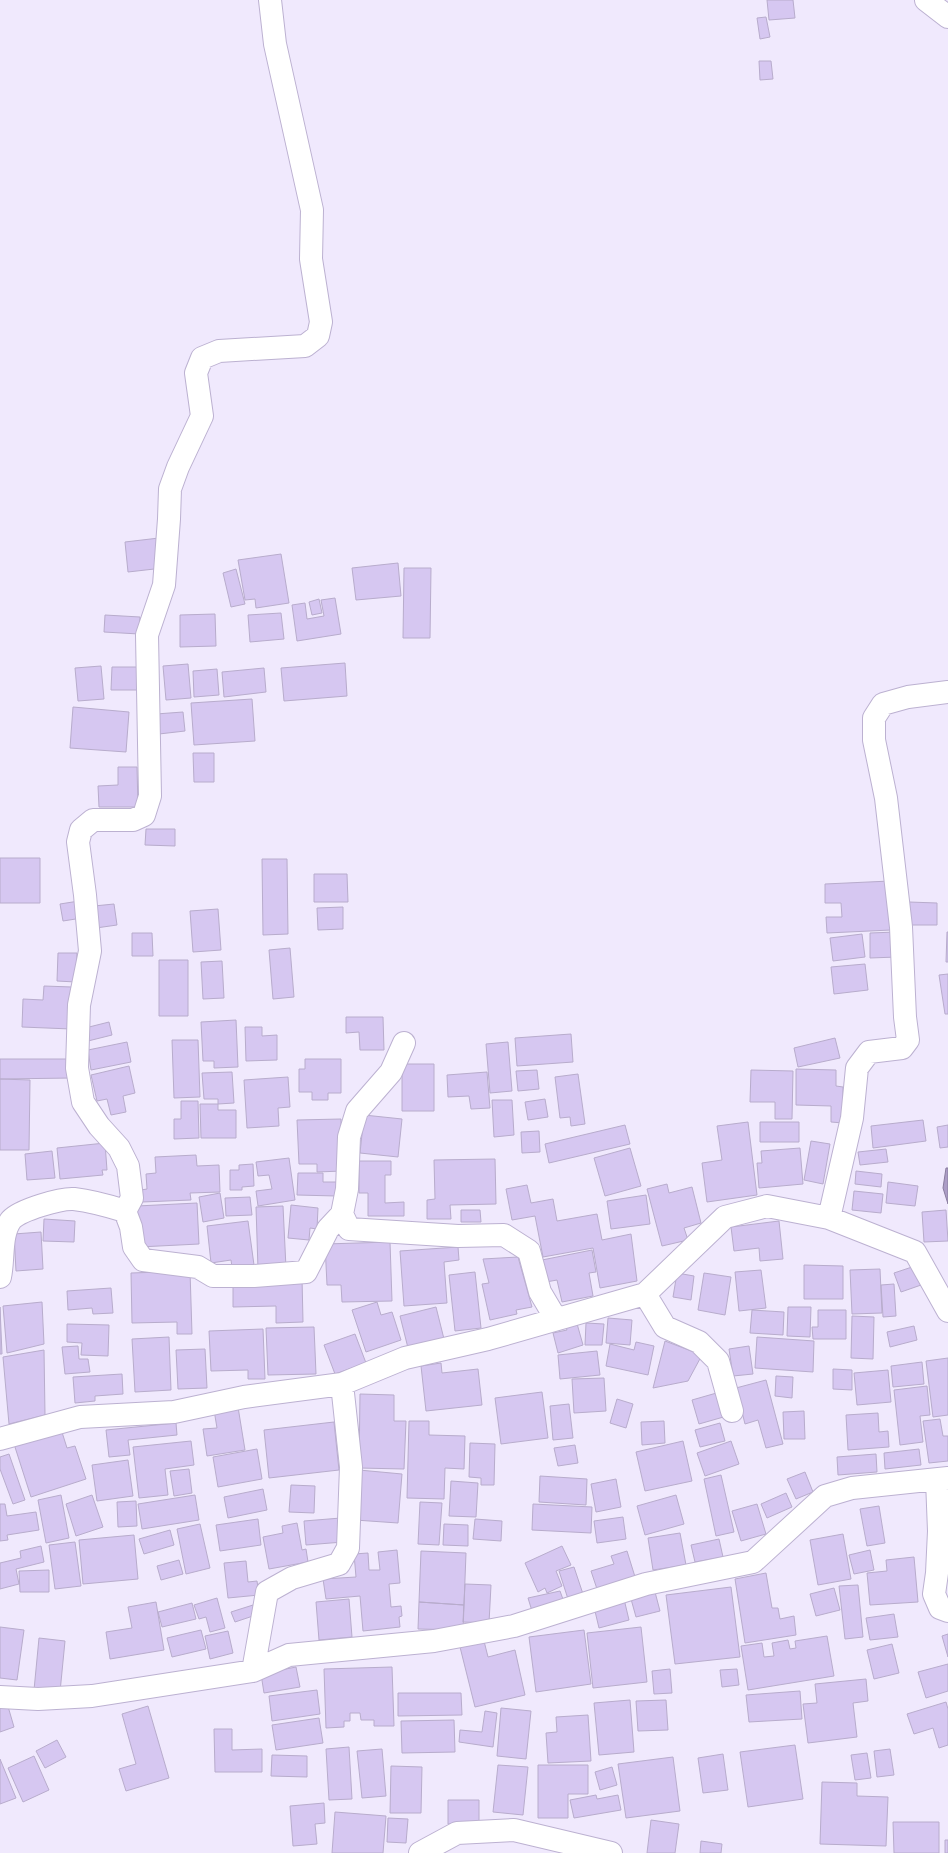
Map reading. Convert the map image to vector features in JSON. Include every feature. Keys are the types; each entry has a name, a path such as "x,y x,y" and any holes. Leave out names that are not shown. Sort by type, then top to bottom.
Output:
{"street":[{"path":"270,0 275,44 312,210 311,259 322,322 318,336 305,346 219,351 202,358 196,373 202,416 178,467 170,489 170,519 164,585 148,635 150,796 144,815 133,820 93,820 81,830 78,842 90,951 79,1005 77,1068 83,1102 99,1126 119,1148 128,1166 132,1198 125,1210 131,1227 134,1247 143,1260 198,1267 213,1276 254,1276 306,1272 328,1229 342,1214 348,1189 349,1137 357,1111 391,1072 404,1043"},
{"path":"926,0 948,17"},
{"path":"829,1218 852,1118 857,1068 869,1052 902,1048 908,1040 905,1017 901,927 886,798 874,740 874,718 883,704 908,697 948,692"},
{"path":"0,1277 2,1267 3,1239 11,1220 31,1208 73,1199 125,1210"},
{"path":"0,1439 80,1417 174,1412 244,1397 342,1384 405,1358 488,1339 645,1294 725,1217 767,1206 829,1218 915,1252 948,1311"},
{"path":"342,1214 349,1228 458,1236 504,1235 529,1251 540,1292 556,1319"},
{"path":"645,1294 666,1327 699,1342 718,1361 732,1411"},
{"path":"252,1671 268,1592 292,1578 339,1564 348,1548 351,1467 342,1384"},
{"path":"0,1697 38,1699 92,1696 252,1671 289,1655 434,1641 514,1626 646,1584 753,1562 825,1496 852,1488 942,1479 938,1573 934,1594 940,1608 948,1611"},
{"path":"420,1853 457,1833 514,1830 612,1853"}],"shaded area":[{"path":"946,1168 948,1168 948,1204 943,1188"}],"building":[{"path":"767,0 793,0 795,18 769,20"},
{"path":"766,17 770,37 760,39 757,18"},
{"path":"759,61 771,61 773,79 760,80"},
{"path":"159,538 163,568 128,572 125,542"},
{"path":"281,554 289,603 256,608 255,599 245,600 238,560"},
{"path":"398,563 401,596 356,600 352,568"},
{"path":"404,568 431,568 430,638 403,638"},
{"path":"236,569 245,604 231,607 223,573"},
{"path":"335,598 341,634 297,641 292,605 305,603 307,619 324,616 321,600"},
{"path":"319,599 322,613 312,615 309,602"},
{"path":"281,613 284,639 250,642 248,615"},
{"path":"215,614 216,646 180,647 180,615"},
{"path":"105,615 140,617 139,634 104,632"},
{"path":"345,663 347,696 284,701 281,668"},
{"path":"188,664 191,698 166,700 163,666"},
{"path":"101,666 104,699 78,701 75,668"},
{"path":"112,667 145,667 144,690 111,690"},
{"path":"264,668 266,692 224,697 222,672"},
{"path":"217,669 219,695 194,697 193,671"},
{"path":"252,699 255,741 194,745 191,703"},
{"path":"73,707 129,712 126,752 70,748"},
{"path":"183,712 185,731 159,734 156,714"},
{"path":"193,753 214,753 214,782 194,782"},
{"path":"118,767 137,767 138,807 99,807 98,786 118,785"},
{"path":"146,829 175,829 175,846 145,845"},
{"path":"0,858 40,858 40,903 0,903"},
{"path":"262,859 287,859 288,934 263,935"},
{"path":"314,874 347,874 348,902 314,902"},
{"path":"890,881 891,930 827,933 826,917 842,917 841,903 825,903 825,884"},
{"path":"79,901 82,918 63,921 60,904"},
{"path":"909,902 937,903 937,925 908,925"},
{"path":"114,904 117,925 96,928 94,906"},
{"path":"343,907 343,929 318,930 317,908"},
{"path":"218,909 221,950 193,952 190,911"},
{"path":"896,932 897,957 870,958 870,933"},
{"path":"947,932 948,962 946,962"},
{"path":"132,933 152,933 153,956 132,956"},
{"path":"862,934 865,957 833,961 830,938"},
{"path":"290,948 294,997 273,999 269,950"},
{"path":"58,953 77,953 76,982 57,981"},
{"path":"159,960 188,960 188,1016 159,1016"},
{"path":"222,961 224,998 203,999 201,962"},
{"path":"865,964 868,990 834,994 831,967"},
{"path":"948,974 948,1014 945,1014 939,975"},
{"path":"44,986 72,987 71,1029 22,1027 23,999 43,1000"},
{"path":"346,1017 383,1017 384,1050 360,1050 359,1032 346,1033"},
{"path":"236,1020 238,1067 214,1068 214,1061 203,1061 201,1022"},
{"path":"109,1022 112,1035 88,1041 85,1028"},
{"path":"245,1027 262,1027 262,1036 277,1035 277,1060 246,1061"},
{"path":"571,1034 573,1062 517,1066 515,1038"},
{"path":"835,1038 840,1058 798,1067 794,1048"},
{"path":"172,1040 198,1040 200,1097 174,1098"},
{"path":"127,1042 131,1062 91,1070 88,1050"},
{"path":"508,1042 512,1091 490,1093 486,1044"},
{"path":"0,1059 72,1059 72,1078 0,1079"},
{"path":"305,1059 341,1059 341,1093 328,1093 328,1100 312,1100 312,1092 299,1092 299,1069 305,1069"},
{"path":"402,1064 434,1064 434,1111 402,1111"},
{"path":"129,1066 135,1093 123,1096 126,1112 111,1115 107,1099 97,1101 91,1075"},
{"path":"796,1069 836,1070 836,1086 843,1087 843,1123 831,1122 831,1106 796,1105"},
{"path":"537,1070 539,1089 518,1091 516,1071"},
{"path":"751,1070 793,1071 792,1119 775,1119 775,1102 750,1102"},
{"path":"232,1072 234,1103 218,1104 218,1099 204,1099 202,1073"},
{"path":"487,1072 490,1108 471,1109 469,1096 448,1097 447,1075"},
{"path":"578,1074 585,1124 571,1126 570,1117 560,1118 555,1077"},
{"path":"288,1077 290,1107 278,1108 279,1126 247,1128 244,1080"},
{"path":"0,1079 30,1080 29,1150 0,1150"},
{"path":"545,1099 548,1117 528,1120 525,1102"},
{"path":"492,1100 512,1100 514,1135 494,1137"},
{"path":"181,1101 198,1101 199,1138 174,1139 174,1119 181,1119"},
{"path":"200,1104 218,1104 218,1110 236,1110 236,1138 201,1138"},
{"path":"364,1115 402,1119 398,1157 360,1153"},
{"path":"341,1119 342,1171 317,1172 317,1164 299,1164 297,1120"},
{"path":"923,1120 926,1141 873,1148 871,1126"},
{"path":"748,1122 757,1195 707,1202 702,1163 722,1160 717,1126"},
{"path":"760,1122 799,1122 799,1142 760,1142"},
{"path":"625,1125 630,1144 549,1163 545,1144"},
{"path":"948,1125 948,1147 940,1148 937,1127"},
{"path":"539,1131 540,1152 522,1153 521,1132"},
{"path":"811,1141 830,1144 823,1184 804,1180"},
{"path":"105,1143 107,1170 102,1170 103,1175 60,1179 57,1148"},
{"path":"630,1148 641,1186 605,1196 594,1158"},
{"path":"800,1148 803,1184 759,1188 757,1163 762,1163 761,1151"},
{"path":"886,1149 888,1162 860,1165 858,1152"},
{"path":"52,1151 55,1178 27,1180 25,1154"},
{"path":"196,1155 197,1166 219,1165 220,1192 190,1193 191,1200 142,1202 141,1190 147,1189 146,1174 156,1173 155,1157"},
{"path":"289,1158 295,1200 258,1206 256,1191 272,1189 269,1175 258,1176 256,1162"},
{"path":"495,1159 496,1204 450,1205 451,1219 427,1219 427,1200 435,1199 434,1160"},
{"path":"359,1161 391,1161 391,1175 385,1175 385,1203 404,1202 404,1216 368,1216 368,1193 359,1193"},
{"path":"253,1164 254,1186 242,1187 242,1190 230,1190 230,1170 239,1170 239,1165"},
{"path":"856,1171 882,1174 881,1187 855,1184"},
{"path":"298,1173 323,1173 323,1182 337,1182 336,1196 297,1195"},
{"path":"888,1182 918,1186 915,1206 886,1203"},
{"path":"667,1184 669,1193 692,1187 701,1223 684,1228 688,1240 662,1246 647,1189"},
{"path":"527,1185 531,1203 553,1199 557,1221 597,1214 602,1240 631,1234 637,1281 600,1288 593,1248 543,1257 535,1216 512,1220 506,1189"},
{"path":"854,1191 883,1194 881,1213 852,1210"},
{"path":"220,1193 224,1218 203,1222 199,1197"},
{"path":"646,1195 650,1224 611,1229 607,1201"},
{"path":"250,1197 252,1215 226,1216 225,1198"},
{"path":"197,1203 199,1244 139,1247 137,1206"},
{"path":"291,1205 318,1208 317,1229 310,1228 309,1240 288,1238"},
{"path":"283,1206 286,1268 258,1269 256,1207"},
{"path":"461,1210 480,1210 481,1222 461,1222"},
{"path":"946,1210 948,1241 924,1242 922,1212"},
{"path":"44,1219 75,1221 74,1242 43,1241"},
{"path":"248,1221 254,1265 232,1267 231,1260 211,1263 207,1226"},
{"path":"779,1221 783,1259 760,1261 759,1248 734,1251 731,1227"},
{"path":"41,1232 43,1269 16,1271 14,1234"},
{"path":"390,1242 392,1301 342,1302 341,1285 327,1285 325,1244"},
{"path":"458,1247 459,1260 444,1262 447,1303 404,1306 400,1251"},
{"path":"592,1250 596,1272 589,1273 593,1296 562,1302 557,1280 546,1282 542,1260"},
{"path":"518,1257 532,1307 516,1310 517,1314 490,1320 482,1284 489,1283 483,1259"},
{"path":"804,1265 843,1266 843,1299 804,1299"},
{"path":"918,1265 924,1284 901,1292 894,1273"},
{"path":"880,1269 882,1313 852,1314 850,1270"},
{"path":"761,1270 766,1308 739,1311 735,1272"},
{"path":"190,1271 192,1334 177,1334 177,1322 132,1323 131,1273"},
{"path":"475,1272 481,1328 455,1331 449,1275"},
{"path":"677,1273 694,1276 691,1300 673,1297"},
{"path":"704,1273 731,1277 725,1315 698,1310"},
{"path":"302,1278 303,1322 276,1323 276,1306 233,1307 233,1279"},
{"path":"894,1284 896,1316 883,1317 881,1285"},
{"path":"111,1288 113,1313 93,1314 92,1308 68,1310 67,1291"},
{"path":"42,1302 44,1344 7,1353 3,1306"},
{"path":"377,1302 381,1315 392,1312 401,1340 366,1352 352,1310"},
{"path":"0,1307 2,1354 0,1354"},
{"path":"436,1307 444,1339 408,1348 400,1316"},
{"path":"788,1307 811,1307 810,1337 787,1336"},
{"path":"752,1310 784,1312 783,1335 750,1333"},
{"path":"818,1310 846,1310 846,1339 813,1339 812,1327 818,1327"},
{"path":"852,1316 874,1317 873,1359 851,1358"},
{"path":"608,1318 632,1320 630,1345 606,1343"},
{"path":"576,1320 583,1345 558,1353 553,1333 567,1330 565,1324"},
{"path":"586,1323 604,1324 602,1345 585,1345"},
{"path":"67,1324 109,1325 108,1356 81,1355 82,1343 67,1342"},
{"path":"914,1326 917,1340 890,1347 887,1332"},
{"path":"314,1327 316,1374 268,1375 266,1328"},
{"path":"263,1329 265,1379 248,1379 248,1370 211,1371 209,1331"},
{"path":"355,1334 366,1363 335,1374 324,1345"},
{"path":"169,1337 171,1390 135,1392 132,1339"},
{"path":"757,1337 814,1341 813,1372 755,1368"},
{"path":"665,1341 702,1355 688,1381 653,1388"},
{"path":"636,1342 654,1346 648,1375 606,1366 610,1344 634,1350"},
{"path":"78,1346 79,1359 88,1359 90,1372 65,1374 62,1347"},
{"path":"749,1346 753,1374 733,1376 729,1349"},
{"path":"205,1349 207,1388 178,1389 176,1350"},
{"path":"44,1350 45,1415 9,1424 3,1357"},
{"path":"597,1351 600,1375 560,1379 558,1355"},
{"path":"948,1358 948,1415 933,1417 926,1361"},
{"path":"922,1362 924,1384 893,1387 891,1366"},
{"path":"441,1363 442,1373 478,1369 482,1405 426,1411 421,1366"},
{"path":"833,1369 852,1370 852,1390 833,1389"},
{"path":"888,1370 891,1402 857,1405 854,1373"},
{"path":"122,1374 123,1394 95,1396 95,1401 75,1403 73,1377"},
{"path":"776,1376 793,1377 792,1398 775,1396"},
{"path":"604,1378 606,1411 574,1413 572,1379"},
{"path":"766,1380 783,1444 766,1448 758,1420 745,1424 736,1388"},
{"path":"927,1386 930,1415 920,1416 923,1442 900,1445 894,1390"},
{"path":"542,1392 548,1438 501,1444 495,1398"},
{"path":"720,1392 727,1416 699,1424 692,1400"},
{"path":"360,1394 394,1395 394,1421 406,1421 404,1469 359,1468"},
{"path":"617,1399 633,1404 626,1428 610,1423"},
{"path":"569,1404 573,1438 553,1440 550,1406"},
{"path":"238,1407 245,1450 207,1456 203,1429 217,1428 214,1410"},
{"path":"804,1411 805,1439 784,1439 783,1412"},
{"path":"878,1413 879,1432 888,1431 889,1447 848,1450 846,1415"},
{"path":"940,1419 943,1436 948,1436 948,1461 929,1463 923,1421"},
{"path":"409,1421 429,1421 429,1435 465,1436 464,1469 445,1468 444,1499 407,1498"},
{"path":"664,1421 665,1443 642,1445 641,1422"},
{"path":"334,1422 339,1470 269,1478 264,1430"},
{"path":"176,1423 177,1435 128,1440 130,1455 109,1457 106,1430"},
{"path":"720,1423 725,1441 700,1447 695,1430"},
{"path":"61,1429 67,1448 75,1446 86,1479 31,1497 14,1444"},
{"path":"191,1441 194,1465 165,1469 168,1495 139,1498 133,1447"},
{"path":"683,1441 692,1481 645,1491 636,1452"},
{"path":"731,1441 739,1464 705,1476 697,1453"},
{"path":"470,1443 495,1444 494,1485 481,1485 481,1478 469,1477"},
{"path":"575,1445 578,1463 558,1466 554,1448"},
{"path":"257,1449 262,1479 218,1487 213,1457"},
{"path":"919,1449 921,1465 885,1469 884,1453"},
{"path":"9,1454 25,1500 13,1504 0,1469 0,1457"},
{"path":"876,1454 877,1472 838,1475 837,1457"},
{"path":"128,1460 133,1496 97,1501 92,1465"},
{"path":"189,1469 192,1493 174,1496 170,1471"},
{"path":"359,1470 402,1474 398,1523 355,1520"},
{"path":"805,1472 813,1492 796,1499 787,1479"},
{"path":"721,1475 734,1532 716,1536 704,1479"},
{"path":"540,1476 587,1479 586,1505 539,1502"},
{"path":"616,1479 621,1507 596,1512 591,1484"},
{"path":"451,1481 478,1483 476,1517 449,1516"},
{"path":"291,1485 315,1486 314,1513 289,1512"},
{"path":"263,1489 267,1510 228,1518 224,1497"},
{"path":"786,1493 792,1507 767,1518 761,1504"},
{"path":"61,1495 69,1538 46,1543 38,1500"},
{"path":"92,1495 103,1527 76,1536 66,1504"},
{"path":"195,1495 199,1520 142,1529 138,1504"},
{"path":"676,1495 684,1524 645,1535 637,1506"},
{"path":"136,1501 137,1526 118,1527 117,1502"},
{"path":"420,1502 442,1503 439,1545 418,1544"},
{"path":"0,1504 5,1504 7,1516 36,1512 39,1530 7,1535 8,1540 0,1541"},
{"path":"533,1504 592,1507 591,1533 532,1530"},
{"path":"757,1504 766,1534 741,1541 732,1511"},
{"path":"879,1506 885,1543 867,1546 860,1509"},
{"path":"623,1517 626,1539 597,1543 594,1521"},
{"path":"341,1518 343,1542 306,1545 304,1521"},
{"path":"258,1519 261,1545 220,1551 216,1525"},
{"path":"475,1519 502,1521 501,1541 473,1539"},
{"path":"297,1523 302,1550 306,1549 308,1562 269,1569 263,1537 283,1533 282,1526"},
{"path":"200,1524 210,1568 186,1574 177,1529"},
{"path":"444,1524 468,1525 468,1546 443,1545"},
{"path":"170,1530 174,1545 144,1554 139,1539"},
{"path":"680,1533 686,1565 653,1570 648,1538"},
{"path":"843,1534 851,1579 818,1585 810,1540"},
{"path":"134,1535 138,1579 83,1584 79,1540"},
{"path":"719,1539 723,1557 695,1562 691,1545"},
{"path":"75,1542 81,1586 55,1589 49,1545"},
{"path":"41,1546 44,1562 16,1569 19,1584 0,1589 0,1563 21,1558 20,1551"},
{"path":"562,1546 571,1565 556,1571 562,1586 547,1593 545,1588 538,1592 525,1563"},
{"path":"397,1550 400,1583 389,1584 391,1607 401,1606 402,1616 399,1617 400,1627 363,1631 360,1596 326,1599 323,1579 356,1577 354,1554 368,1553 369,1570 380,1570 378,1552"},
{"path":"870,1550 874,1570 854,1574 849,1555"},
{"path":"421,1551 466,1553 464,1605 419,1602"},
{"path":"627,1551 636,1580 598,1592 591,1571 614,1564 611,1556"},
{"path":"914,1557 918,1602 870,1605 867,1573 887,1571 886,1560"},
{"path":"179,1560 183,1574 161,1580 157,1566"},
{"path":"246,1561 248,1582 257,1581 259,1595 228,1598 224,1563"},
{"path":"574,1567 583,1594 568,1599 559,1571"},
{"path":"49,1570 49,1592 20,1592 19,1571"},
{"path":"766,1573 772,1608 778,1608 780,1619 794,1616 796,1635 745,1643 735,1579"},
{"path":"465,1584 491,1585 489,1623 463,1622"},
{"path":"858,1585 863,1637 845,1639 839,1586"},
{"path":"731,1587 740,1657 675,1664 666,1595"},
{"path":"834,1588 840,1610 816,1616 810,1594"},
{"path":"560,1591 564,1602 532,1611 528,1598"},
{"path":"655,1592 660,1611 636,1617 631,1599"},
{"path":"217,1598 225,1628 210,1632 206,1617 199,1619 194,1605"},
{"path":"349,1599 352,1637 319,1640 316,1602"},
{"path":"624,1599 629,1620 599,1628 594,1607"},
{"path":"156,1602 164,1650 110,1659 106,1632 132,1628 128,1607"},
{"path":"419,1602 464,1605 463,1630 418,1629"},
{"path":"192,1603 196,1619 162,1627 158,1612"},
{"path":"253,1605 256,1615 235,1622 231,1612"},
{"path":"894,1614 898,1637 870,1640 866,1618"},
{"path":"0,1627 24,1630 17,1680 0,1678"},
{"path":"641,1627 647,1682 593,1688 587,1633"},
{"path":"201,1630 206,1649 172,1657 167,1638"},
{"path":"584,1630 591,1684 536,1692 529,1637"},
{"path":"228,1631 233,1653 210,1659 205,1636"},
{"path":"948,1634 948,1657 942,1636"},
{"path":"827,1636 834,1676 748,1690 741,1646 762,1643 764,1657 774,1656 772,1643 788,1640 790,1649 796,1648 795,1641"},
{"path":"39,1638 65,1641 60,1692 34,1690"},
{"path":"484,1641 488,1657 515,1650 525,1695 475,1707 460,1647"},
{"path":"892,1644 899,1673 874,1679 867,1650"},
{"path":"948,1664 948,1691 926,1698 918,1672"},
{"path":"296,1667 300,1687 264,1693 261,1674"},
{"path":"392,1667 394,1726 374,1726 374,1720 361,1720 360,1713 350,1713 350,1721 344,1721 344,1727 326,1728 324,1669"},
{"path":"670,1669 672,1693 654,1694 652,1671"},
{"path":"737,1669 739,1685 722,1687 720,1670"},
{"path":"866,1679 868,1701 853,1703 857,1737 808,1743 803,1704 817,1703 815,1684"},
{"path":"317,1690 320,1714 272,1721 269,1696"},
{"path":"800,1691 802,1719 749,1722 746,1695"},
{"path":"398,1693 461,1693 462,1715 398,1716"},
{"path":"630,1700 634,1752 599,1755 594,1703"},
{"path":"666,1700 668,1730 638,1731 636,1701"},
{"path":"946,1702 948,1709 948,1745 939,1748 933,1728 914,1734 907,1714"},
{"path":"7,1703 14,1727 0,1732 0,1705"},
{"path":"148,1706 169,1778 126,1791 119,1769 136,1764 122,1714"},
{"path":"501,1708 531,1711 526,1759 497,1756"},
{"path":"485,1711 497,1713 493,1747 459,1742 460,1730 482,1732"},
{"path":"588,1715 591,1761 548,1763 546,1733 557,1732 556,1717"},
{"path":"319,1718 323,1743 276,1750 272,1725"},
{"path":"454,1720 455,1752 402,1753 401,1721"},
{"path":"214,1729 232,1729 232,1750 262,1749 262,1772 215,1772"},
{"path":"57,1740 66,1757 45,1768 36,1751"},
{"path":"795,1745 803,1799 748,1807 740,1752"},
{"path":"349,1747 352,1799 329,1800 326,1749"},
{"path":"382,1749 386,1796 362,1798 357,1751"},
{"path":"890,1749 894,1775 877,1777 874,1751"},
{"path":"867,1753 871,1778 855,1780 851,1755"},
{"path":"723,1754 728,1790 703,1793 698,1758"},
{"path":"272,1755 307,1756 307,1777 271,1776"},
{"path":"34,1756 49,1790 23,1802 8,1768"},
{"path":"673,1757 680,1811 626,1818 618,1764"},
{"path":"0,1759 16,1798 0,1804"},
{"path":"498,1765 528,1767 523,1815 493,1812"},
{"path":"538,1765 588,1765 588,1794 568,1794 568,1818 538,1818"},
{"path":"391,1766 422,1767 421,1813 390,1813"},
{"path":"612,1767 617,1785 600,1790 595,1772"},
{"path":"822,1782 857,1783 857,1796 888,1797 886,1846 820,1844"},
{"path":"596,1795 597,1799 618,1795 621,1810 574,1818 570,1800"},
{"path":"448,1800 479,1800 479,1825 448,1824"},
{"path":"324,1803 325,1823 315,1824 317,1844 293,1846 290,1806"},
{"path":"335,1812 386,1816 383,1853 332,1853"},
{"path":"388,1818 408,1819 406,1843 387,1842"},
{"path":"651,1820 679,1824 675,1853 647,1853"},
{"path":"893,1822 939,1822 939,1853 894,1853"},
{"path":"945,1840 948,1840 948,1853 945,1853"},
{"path":"701,1841 722,1844 721,1853 700,1853"}]}
